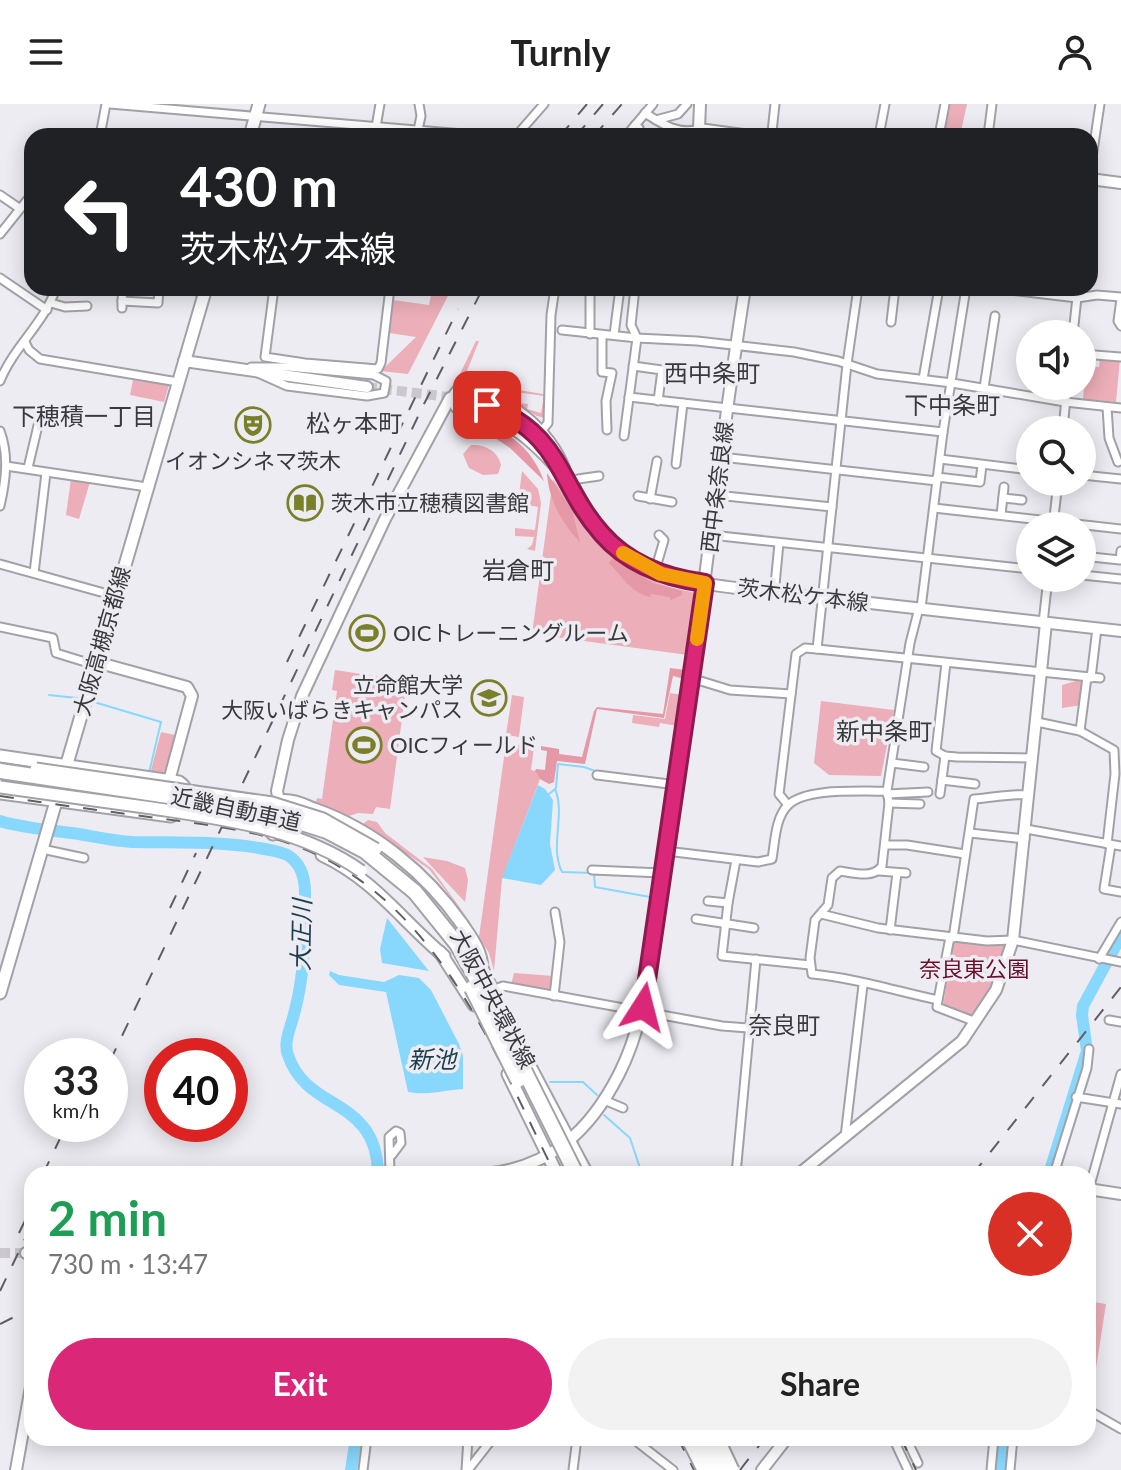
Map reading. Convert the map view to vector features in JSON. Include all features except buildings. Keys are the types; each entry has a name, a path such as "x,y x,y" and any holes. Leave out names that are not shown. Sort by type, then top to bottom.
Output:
{"highway":[{"name":"近畿自動車道","path":"0,771 261,810 327,831 365,851 415,892 457,944 496,1014 567,1166"},
{"name":"近畿自動車道","path":"0,779 259,818 323,839 378,872 422,913 461,968 567,1166"},
{"path":"698,1446 702,1469"},
{"path":"712,1446 724,1470"}],"main road":[{"name":"大阪高槻京都線","path":"0,993 204,296"},
{"path":"0,756 169,781 184,786 187,793 185,804 171,816 0,793"},
{"name":"大阪中央環状線","path":"0,764 272,803 323,819 376,849 431,895 482,968 515,1037 559,1149 558,1166"},
{"name":"大阪中央環状線","path":"0,787 233,820 302,841 349,862 404,907 444,956 559,1149 578,1166"},
{"path":"444,956 387,898 362,878 330,859 269,831 268,815 279,801 291,800 330,815 364,832 405,861 458,918 481,954 482,968"},
{"path":"689,1446 702,1469"},
{"path":"722,1446 733,1470"}],"street":[{"path":"102,128 108,104 258,110 390,128"},
{"path":"376,127 380,104"},
{"path":"418,128 419,104"},
{"path":"523,128 544,104"},
{"path":"633,128 653,104"},
{"path":"656,120 678,114 687,104"},
{"path":"699,128 700,104"},
{"path":"772,128 775,104"},
{"path":"880,128 885,104"},
{"path":"940,128 945,104"},
{"path":"989,128 992,104"},
{"path":"1096,128 1100,104"},
{"path":"645,113 670,128"},
{"path":"635,125 639,128"},
{"path":"1098,180 1121,183"},
{"path":"0,195 19,208"},
{"path":"0,234 24,203"},
{"path":"0,278 24,292"},
{"path":"1098,295 1121,298 1118,321 1121,326"},
{"path":"32,296 49,306 87,306"},
{"path":"0,381 9,360 25,342 53,296"},
{"path":"123,296 122,305 158,303 158,296"},
{"path":"273,296 265,357 373,369 381,367 389,296"},
{"path":"543,429 548,423 554,296"},
{"path":"590,296 590,334"},
{"path":"614,335 619,296"},
{"path":"624,436 637,338 631,325 634,296"},
{"name":"西中条奈良線","path":"559,1149 604,1100 627,1057 642,1011 677,785 744,296"},
{"path":"817,649 857,296"},
{"path":"891,322 894,296"},
{"path":"923,379 938,296"},
{"path":"879,871 885,845 892,763 908,658 920,608 965,296"},
{"path":"1060,296 1090,296"},
{"path":"1075,320 1077,298"},
{"path":"984,388 995,316"},
{"path":"562,330 794,352 877,374 1121,408"},
{"path":"602,335 602,372 612,373 606,401 607,430"},
{"path":"25,342 40,359 178,382"},
{"path":"1096,355 1121,357"},
{"path":"184,361 367,387"},
{"path":"633,366 662,370 658,401"},
{"path":"233,369 289,367 374,375 381,377 387,387 384,393 367,396 287,386 258,373"},
{"path":"279,801 277,791 288,740 302,696 385,519 450,405 454,392 459,390 492,398 522,412 543,429 568,471 571,485"},
{"path":"629,397 943,432"},
{"name":"茨木松ケ本線","path":"465,399 498,409 524,424 548,447 603,535 625,555 673,578 1121,631"},
{"path":"1064,416 1065,402"},
{"path":"676,464 683,403"},
{"path":"450,405 486,415 513,428 571,485"},
{"path":"1107,407 1109,438 1118,462"},
{"path":"28,468 40,417"},
{"path":"0,431 5,444 6,466 0,506"},
{"path":"721,457 980,482 982,465"},
{"path":"940,459 1016,469"},
{"path":"650,499 657,461"},
{"path":"6,466 147,487"},
{"path":"34,573 46,473"},
{"path":"571,485 578,479 599,476"},
{"path":"1096,476 1121,479"},
{"path":"1001,515 1004,487"},
{"path":"716,495 832,507"},
{"path":"638,496 672,502"},
{"path":"43,498 55,499"},
{"path":"1003,498 1022,500"},
{"path":"934,508 1016,518"},
{"path":"1096,527 1121,529"},
{"path":"655,571 664,540 659,535"},
{"path":"711,535 1016,568"},
{"path":"775,585 779,543"},
{"path":"1096,557 1120,560 1121,551"},
{"path":"0,564 115,596"},
{"path":"1096,576 1121,579"},
{"path":"809,1166 962,1041 996,990 1013,940 1042,674 1047,592"},
{"path":"0,627 53,638 56,653 187,687 192,696 169,781"},
{"path":"1080,731 1093,678 1097,628"},
{"path":"788,805 779,794 796,654 805,648 1093,678"},
{"path":"946,663 934,747 939,754 1033,758"},
{"path":"691,678 730,690 791,694"},
{"path":"1037,722 1080,731 1116,753 1104,889 1121,892"},
{"path":"940,794 945,756"},
{"path":"892,763 924,767"},
{"path":"597,775 677,785"},
{"path":"942,780 975,784"},
{"path":"666,851 758,862 772,859 779,819 788,805 800,797 820,794 888,796 928,792"},
{"path":"976,1022 937,1007 974,799 1006,794 1029,795"},
{"path":"888,796 920,804"},
{"path":"970,833 1025,834 1121,846"},
{"path":"43,843 84,858"},
{"path":"885,845 907,845 965,854"},
{"path":"736,860 722,956 810,965"},
{"path":"592,870 662,873"},
{"path":"906,873 840,871 832,878 828,905 815,920 810,965 812,974 850,978 863,985 938,1000"},
{"path":"890,930 897,873"},
{"path":"708,901 728,903"},
{"path":"554,996 560,942 555,912"},
{"path":"821,914 890,930 951,938 1013,940 1102,959 1120,959"},
{"path":"696,919 754,928"},
{"path":"1102,959 1121,922"},
{"path":"737,1166 756,959"},
{"path":"845,1137 863,985"},
{"path":"492,990 503,986 722,1026 748,1028"},
{"path":"1109,1020 1121,1022"},
{"path":"1056,1166 1087,1068 1089,1049"},
{"path":"1096,1168 1117,1103 1121,1074"},
{"path":"1076,1097 1117,1103"},
{"path":"604,1100 623,1108"},
{"path":"526,1166 559,1149 567,1166"},
{"path":"391,1166 392,1155"},
{"path":"1096,1190 1121,1194"},
{"path":"1096,1415 1121,1429"},
{"path":"16,1470 24,1426"},
{"path":"363,1470 366,1446"},
{"path":"467,1470 468,1446"},
{"path":"467,1470 486,1446"},
{"path":"573,1470 576,1446"},
{"path":"649,1446 673,1470"},
{"path":"702,1469 718,1446"},
{"path":"762,1470 781,1446"},
{"path":"897,1446 908,1470"},
{"path":"910,1446 918,1463"},
{"path":"991,1470 993,1446"},
{"path":"1010,1470 1012,1446"}],"green space":[{"path":"948,104 967,104 962,128 944,128"},
{"path":"431,296 448,296 408,374 381,371 416,337 389,333 393,300 429,305"},
{"path":"476,341 479,341 463,381 546,392 544,418 515,403 528,404 527,409 541,413 544,396 508,391 507,398 455,384"},
{"path":"1100,358 1120,359 1116,402 1094,400 1096,367 1099,367"},
{"path":"133,380 169,385 164,402 130,395"},
{"path":"471,445 486,447 494,452 501,465 498,474 483,475 469,468 463,454"},
{"path":"522,471 538,489 541,503 535,551 527,549 534,537 515,536 515,528 535,530 538,507 518,503"},
{"path":"71,479 90,482 79,519 66,515"},
{"path":"553,479 587,531 609,554 648,579 692,592 696,597 688,655 532,634"},
{"name":"OICフィールド","path":"335,670 407,681 390,809 376,807 373,814 349,816 316,802 317,798 322,799 337,691 332,690"},
{"path":"1083,679 1082,705 1062,708 1062,685"},
{"path":"670,693 682,695 678,726 632,723 633,715 665,719"},
{"path":"512,695 524,697 519,737 506,735"},
{"path":"821,701 894,710 881,776 829,775 814,763"},
{"path":"161,732 175,735 165,772 161,775 150,774"},
{"path":"506,743 534,747 531,770 540,779 502,879 494,971 489,953 479,937"},
{"path":"368,820 377,822 385,833 432,869 471,923 429,869 363,824"},
{"path":"423,857 465,868 468,880 465,902"},
{"name":"奈良東公園","path":"953,942 1007,946 989,990 971,1017 943,1006"},
{"path":"514,973 554,976 552,988 549,991 511,985"},
{"path":"1096,1302 1106,1304 1096,1368"}],"shaded area":[{"path":"497,429 526,450 544,481 510,448 483,430"},
{"path":"547,473 572,510 580,542 557,510"},
{"path":"613,558 653,583 682,591 682,595 670,600 670,597 651,594 650,597 637,592 609,563"},
{"path":"670,668 686,670 684,679 673,676 664,718 597,709 585,764 557,761 554,782 549,784 540,779 535,771 545,770 547,751 541,750 541,746 559,749 559,754 582,757 597,707 663,714"}],"water":[{"path":"538,785 553,800 550,844 555,870 541,885 502,878"},
{"path":"387,918 429,971 382,963 380,949"},
{"name":"新池","path":"330,971 384,982 399,975 419,978 431,990 459,1044 463,1056 463,1089 408,1092 386,992 339,985 329,975"}],"waterway":[{"path":"49,695 77,698"},
{"path":"94,702 161,722 149,773"},
{"path":"556,788 558,764 598,772"},
{"path":"656,779 671,779"},
{"path":"549,794 555,789 558,799 557,851 562,872 594,873 595,887 650,897"},
{"name":"大正川","path":"0,821 124,841 243,846 279,852 293,859 304,882 305,924 298,999 287,1040 288,1055 297,1074 310,1087 354,1117 366,1131 375,1149 377,1166"},
{"path":"1051,1166 1087,1051 1083,1006 1121,936"},
{"path":"550,1082 583,1082 597,1095"},
{"path":"604,1115 630,1138 639,1166"},
{"name":"大正川","path":"351,1470 355,1446"},
{"path":"1001,1470 1003,1446"}],"tunnel":[{"path":"367,387 465,399"},
{"path":"0,1253 24,1253"}],"railway":[{"path":"567,128 587,104"},
{"path":"583,128 603,104"},
{"path":"601,128 622,104"},
{"path":"121,1038 424,404 479,296"},
{"path":"287,662 458,309"},
{"path":"0,796 240,831 288,843 339,866 382,898 420,936 453,980 507,1076 551,1166"},
{"path":"170,908 196,853"},
{"path":"979,1166 1121,987"},
{"path":"47,1166 58,1142"},
{"path":"19,1233 24,1223"},
{"path":"0,1291 24,1241"},
{"path":"0,1324 24,1312"},
{"path":"682,1446 694,1470"},
{"path":"740,1470 759,1446"},
{"path":"905,1446 916,1470"}],"slow traffic":[{"path":"623,553 661,574 705,583 697,639"}],"place":[{"name":"イオンシネマ茨木","path":"253,425"},
{"name":"茨木市立穂積図書館","path":"305,503"},
{"name":"OICトレーニングルーム","path":"367,633"},
{"name":"立命館大学 大阪いばらきキャンパス","path":"489,698"},
{"name":"OICフィールド","path":"364,745"}],"district":[{"name":"西中条町","path":"712,374"},
{"name":"下中条町","path":"952,406"},
{"name":"下穂積一丁目","path":"84,417"},
{"name":"松ヶ本町","path":"354,424"},
{"name":"岩倉町","path":"518,571"},
{"name":"新中条町","path":"884,732"},
{"name":"奈良町","path":"784,1026"}],"route":[{"path":"487,405 524,424 548,447 593,522 619,550 661,574 705,583 643,1007"}]}
